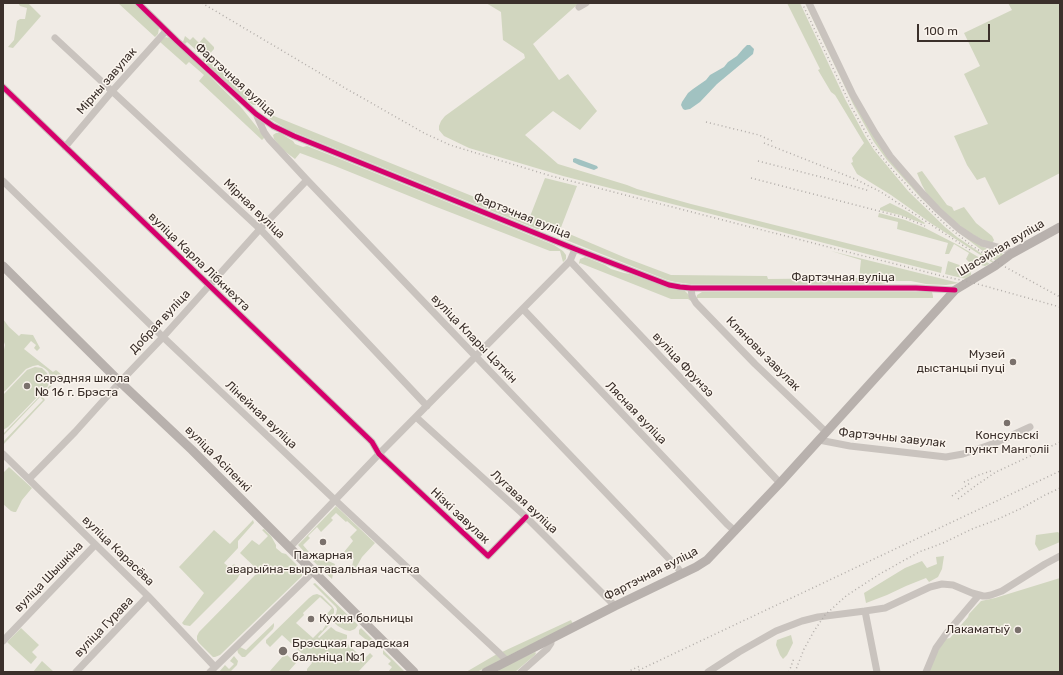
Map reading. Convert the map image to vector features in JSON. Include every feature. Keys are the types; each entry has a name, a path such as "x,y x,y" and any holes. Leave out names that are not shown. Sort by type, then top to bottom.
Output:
{"main road":[{"name":"Шасэйная вуліца","path":"955,290 995,266 1011,254 1060,227"},
{"name":"вуліца Асіпенкі","path":"3,266 120,382 172,430 414,672"},
{"name":"Фартэчная вуліца","path":"486,672 615,606 696,568 707,560 780,483 955,290"}],"street":[{"name":"Фартэчная вуліца","path":"138,3 256,114 268,123 291,134 669,285 691,288 916,288 955,290"},
{"path":"579,7 586,3"},
{"path":"809,3 853,95 890,156 938,210 959,229 982,243 1008,250 1011,254"},
{"name":"Мірны завулак","path":"65,147 112,90 166,30"},
{"name":"Мірная вуліца","path":"55,38 260,229 427,406"},
{"name":"вуліца Карла Лібкнехта","path":"3,87 369,439 379,454"},
{"name":"вуліца Клары Цэткін","path":"256,114 264,132 269,139 682,574"},
{"name":"Добрая вуліца","path":"29,479 75,432 260,229 307,180"},
{"name":"Лінейная вуліца","path":"3,181 163,337 507,661"},
{"path":"290,547 379,454 570,261 576,249"},
{"name":"вуліца Фрунзэ","path":"570,261 780,483"},
{"name":"Кляновы завулак","path":"691,288 692,296 696,303 826,432"},
{"name":"Лясная вуліца","path":"522,309 721,519 735,531"},
{"name":"Лугавая вуліца","path":"416,417 526,517 615,606"},
{"name":"Фартэчны завулак","path":"819,440 850,446 946,456 963,454 978,449 1030,427"},
{"name":"вуліца Карасёва","path":"3,454 148,596 213,669"},
{"name":"Нізкі завулак","path":"379,454 488,556 526,517"},
{"name":"вуліца Шышкіна","path":"3,641 95,545"},
{"path":"708,672 739,652 793,623 818,616 885,608 930,587 942,584 953,585 979,595 986,596 1002,591 1060,556"},
{"path":"213,669 314,571"},
{"path":"926,672 936,648 979,595"},
{"name":"вуліца Гурава","path":"76,672 148,596"},
{"path":"865,611 877,672"},
{"path":"521,672 547,649 551,643 551,639"}],"green space":[{"path":"18,3 28,3 41,16 13,48 8,47 14,40 17,21 20,19 25,19 27,8 20,6"},
{"path":"118,3 134,3 157,25 159,28 158,34 155,37"},
{"path":"486,3 579,3 533,44 559,80 568,74 597,111 580,130 553,111 525,135 558,164 691,204 942,267 941,273 563,176 469,148 444,136 439,130 439,126 445,116 525,58 524,54 503,40 501,12"},
{"path":"787,3 800,3 845,99 874,150 908,191 945,227 994,262 993,263 857,174 851,163 853,162 852,158 864,143 818,70 820,69"},
{"path":"805,3 807,3 891,161 979,245 988,249 1001,251 1003,256 996,261 958,232 921,198 887,160 874,142 853,104"},
{"path":"1008,3 1060,3 1060,173 999,205 985,177 977,180 967,165 954,136 988,124 964,74 980,66 964,33 1012,10"},
{"path":"185,36 190,40 193,37 199,43 204,37 214,47 207,57 274,116 529,219 545,178 577,186 560,230 671,275 767,276 768,279 859,278 861,260 831,251 959,283 946,285 896,281 881,284 690,284 667,280 566,240 543,229 537,229 289,130 270,119 267,113 257,105 253,105 240,96 202,60 204,57 187,42 185,44 183,42"},
{"path":"166,37 172,39 240,106 265,137 262,140 199,81 204,75 189,62 186,65 160,42"},
{"path":"280,133 293,141 295,144 303,147 307,146 554,245 563,251 566,255 566,259 563,262 560,251 550,251 300,153 295,159 283,150 274,139 273,135"},
{"path":"922,171 947,205 952,207 954,211 964,207 976,223 992,236 994,240 993,242 990,243 969,233 928,196 917,173"},
{"path":"890,203 925,223 924,224 900,215 880,210 880,208"},
{"path":"879,213 905,220 925,228 958,245 990,264 985,266 969,262 966,259 969,253 954,244 949,254 945,254 948,243 897,229 898,222 878,217"},
{"path":"585,257 611,269 630,274 671,289 685,291 689,295 691,301 688,299 671,299 580,263 579,264 580,259"},
{"path":"948,261 965,267 971,271 971,275 966,279 945,274"},
{"path":"702,292 932,292 933,298 697,298 697,295"},
{"path":"3,319 19,336 21,334 33,335 40,348 37,351 34,348 36,345 31,341 24,349 53,372 56,370 62,375 42,396 45,400 3,445 3,442 43,400 40,397 3,436 3,434 59,376 58,374 52,380 48,371 44,368 38,365 33,366 26,369 3,392 3,355 5,345 3,339"},
{"path":"35,367 42,368 47,373 49,379 48,386 8,427 3,430 3,395 27,370"},
{"path":"9,467 32,488 22,500 16,512 11,511 3,504 3,473"},
{"path":"336,506 375,543 362,557 352,575 346,573 349,565 352,566 354,558 345,555 344,552 353,541 350,537 357,530 336,513 331,518 333,520 321,532 317,527 308,536 310,538 303,545 309,552 309,557 298,545"},
{"path":"253,520 254,523 238,541 238,548 224,563 230,568 234,564 238,568 240,574 237,579 190,626 184,625 182,623 204,593 179,567 214,530 230,544"},
{"path":"264,529 271,536 276,548 282,553 286,554 300,568 302,576 220,655 213,657 199,643 197,636 199,632 259,571 240,553 252,540 259,545 268,536 262,530"},
{"path":"1058,532 1060,534 1060,542 1039,551 1035,544 1036,535"},
{"path":"944,556 942,569 938,577 929,582 926,578 866,603 864,593 905,568 922,561 927,568 937,564 936,557"},
{"path":"316,559 324,559 335,564 332,579 313,561"},
{"name":"Лакаматыў","path":"1060,578 1060,672 928,672 932,661 945,639 950,638 981,601"},
{"path":"315,583 358,625 355,629 350,631 345,630 331,620 336,614 337,609 313,584"},
{"path":"317,594 322,596 332,606 334,613 329,618 326,615 332,608 320,597 303,613 304,615 296,623 313,638 321,630 322,631 327,623 329,625 318,637 319,638 331,627 336,631 347,635 345,642 364,659 370,653 373,656 358,672 304,672 307,671 312,663 295,647 295,645 293,645 282,635 270,647 266,643 266,640 309,598"},
{"path":"571,620 573,624 506,657 502,652"},
{"path":"274,623 273,629 245,657 242,657 238,653 237,649 240,647 246,650"},
{"path":"21,628 39,645 32,652 37,657 31,664 7,642"},
{"path":"361,628 380,647 378,649 359,634 359,630"},
{"path":"791,635 793,643 787,655 783,659 776,645 777,640"},
{"path":"383,650 405,672 388,672 392,667 388,664 391,661 383,654"},
{"path":"535,652 535,655 515,672 497,672 500,669"},
{"path":"497,654 502,659 477,672 466,672"},
{"path":"284,655 287,655 296,663 288,672 269,672"},
{"path":"234,656 238,661 237,665 230,672 219,672 225,665 229,669 234,664 230,661"},
{"path":"42,661 54,672 33,672"}],"water":[{"path":"747,45 750,45 754,49 753,54 717,84 700,102 690,109 683,109 681,105 688,93 706,80 710,75 724,67"},
{"path":"575,158 581,160 597,166 598,168 594,170 579,165 573,162 573,159"}],"railway":[{"path":"202,3 345,88 424,133 450,145 551,176 974,283 1060,307"},
{"path":"802,3 852,108 874,147 895,173 946,225 971,245 998,263 1060,297"},
{"path":"706,122 759,135 772,141"},
{"path":"764,143 855,179 881,192 970,250"},
{"path":"758,161 870,191"},
{"path":"751,178 906,218 925,226"},
{"path":"958,499 996,472 1060,442"},
{"path":"964,482 991,471"},
{"path":"635,672 1060,471"},
{"path":"952,496 970,483"},
{"path":"795,672 804,649 814,631 825,615 846,596 878,575 919,552 996,520 1060,488"},
{"path":"789,672 794,658"},
{"path":"627,672 640,666"}],"cycle path":[{"path":"138,3 256,114 273,126 294,136 575,249 669,285 691,288 916,288 955,290"},
{"path":"3,87 369,439 379,454 488,556 526,517"}],"place":[{"name":"Музей дыстанцыі пуці","path":"1013,362"},
{"name":"Сярэдняя школа № 16 г. Брэста","path":"27,386"},
{"name":"Консульскі пункт Манголіі","path":"1007,423"},
{"name":"Пажарная аварыйна-выратавальная частка","path":"323,542"},
{"name":"Кухня больницы","path":"311,619"},
{"name":"Лакаматыў","path":"1018,630"},
{"name":"Брэсцкая гарадская бальніца №1","path":"283,651"}]}
